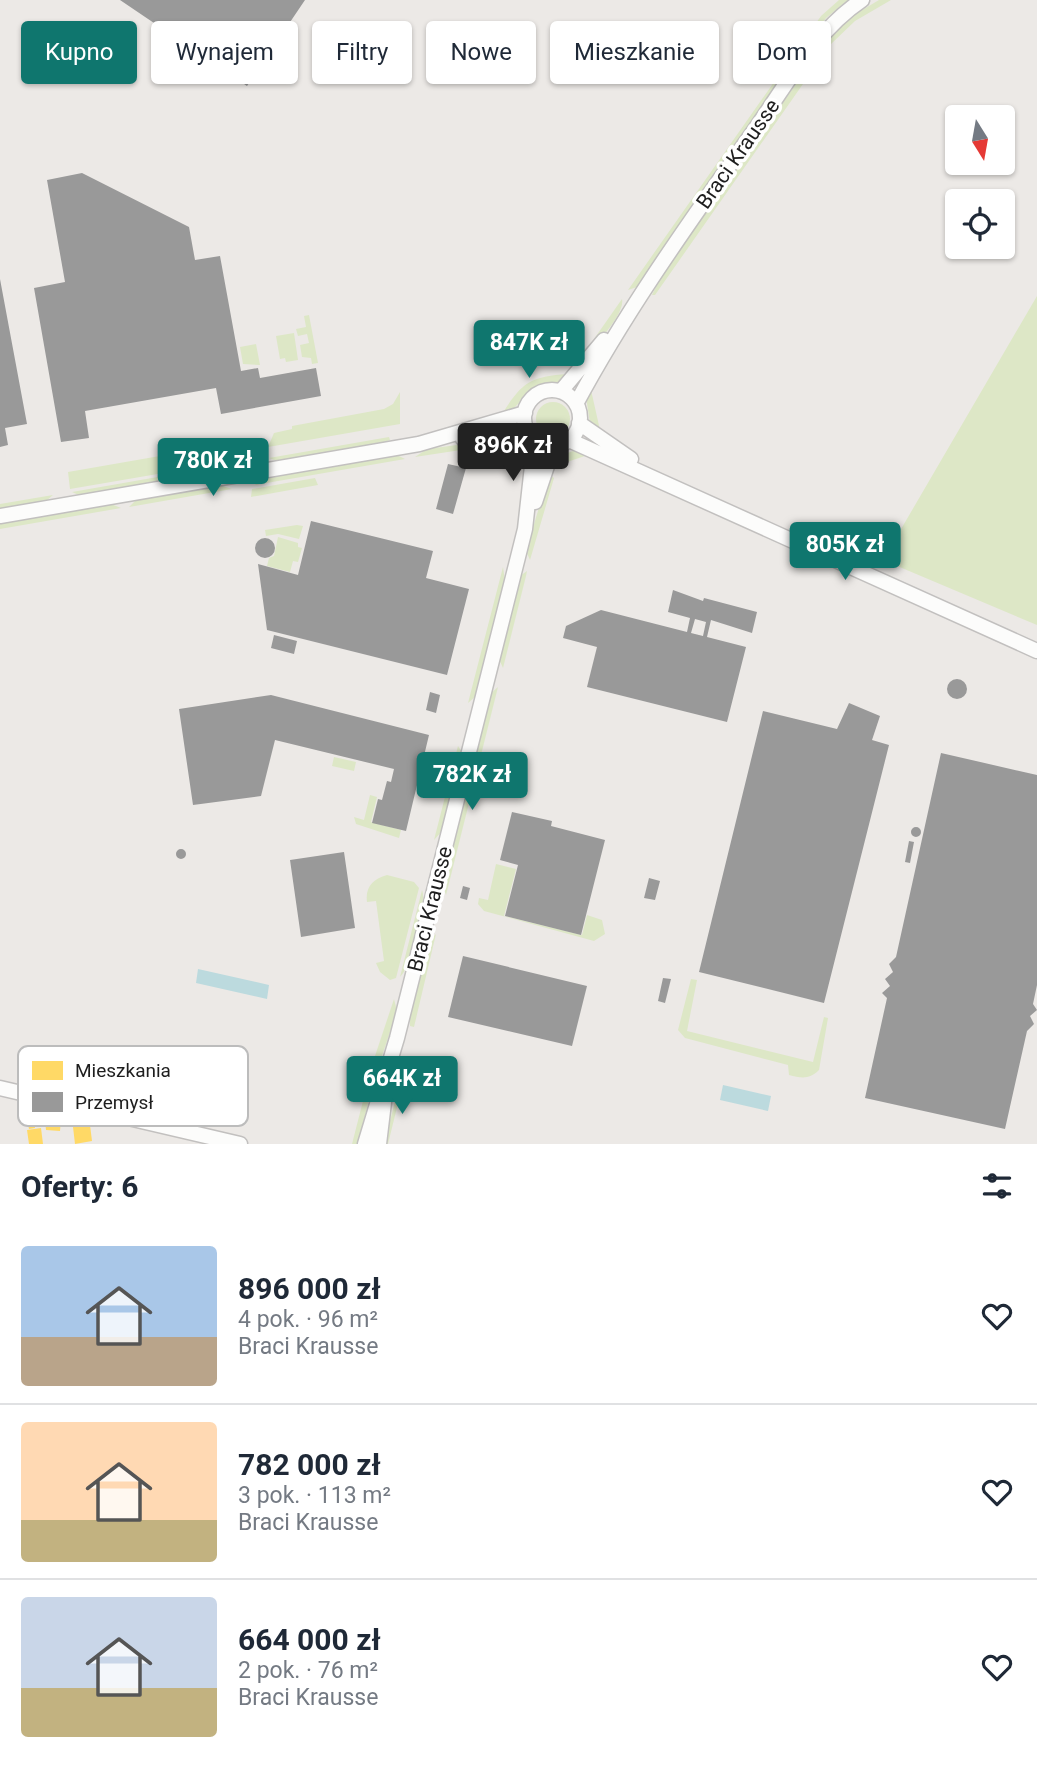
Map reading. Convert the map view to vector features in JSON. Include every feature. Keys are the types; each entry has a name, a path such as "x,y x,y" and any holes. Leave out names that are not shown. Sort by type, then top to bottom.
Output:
{"street":[{"name":"Braci Krausse","path":"561,391 623,318 829,27 862,0"},
{"name":"Braci Krausse","path":"576,404 623,318"},
{"path":"0,516 419,444 532,436 554,446 569,440 579,423 576,404 561,391 541,393 530,401 525,413 532,436"},
{"path":"419,444 525,413"},
{"path":"579,423 667,482"},
{"name":"Braci Krausse","path":"525,529 532,436"},
{"path":"569,440 1037,651"},
{"name":"Braci Krausse","path":"365,1144 384,1085 525,529 554,446"},
{"name":"Braci Krausse","path":"379,1144 386,1102 384,1085"},
{"path":"0,1088 18,1092"},
{"path":"163,1126 240,1144"}],"green space":[{"path":"839,0 848,0 824,21 817,21"},
{"path":"879,0 891,0 855,21 831,44 831,37 852,16"},
{"path":"773,84 779,84 637,287 628,290"},
{"path":"796,84 803,84 655,295 652,295 661,276"},
{"path":"1037,296 1037,625 883,560"},
{"path":"622,299 622,306 611,325 573,369"},
{"path":"309,315 318,363 312,364 311,358 302,357 300,345 309,343 307,334 298,336 296,329 306,327 304,316"},
{"path":"294,333 298,360 286,362 285,358 280,359 276,336"},
{"path":"256,344 260,365 243,364 240,347"},
{"path":"567,374 561,382 534,388 505,417 504,411 511,401 530,382"},
{"path":"591,390 600,430 590,423 586,397"},
{"path":"400,392 400,424 268,447 274,433 292,429 292,426 384,409 393,404"},
{"path":"553,402 565,407 570,419 565,431 553,436 541,431 536,419 541,407"},
{"path":"389,437 390,440 378,444 277,461 269,458"},
{"path":"502,439 500,444 415,457 427,449"},
{"path":"246,441 251,458 70,489 68,472"},
{"path":"573,451 587,452 585,456 552,467 559,456"},
{"path":"397,455 405,459 255,485 263,478"},
{"path":"249,461 242,468 81,496 72,492"},
{"path":"549,474 554,478 530,560 526,551"},
{"path":"315,478 318,485 251,497 252,489"},
{"path":"220,485 232,489 129,507 136,500"},
{"path":"53,495 45,502 0,510 0,504"},
{"path":"111,504 121,508 0,529 0,523"},
{"path":"303,526 299,539 278,534 266,536 265,530"},
{"path":"278,537 298,543 298,547 302,548 298,562 293,561 290,572 267,566 269,558 274,556"},
{"path":"503,567 505,581 476,696 468,703"},
{"path":"527,571 503,668 499,659 520,576"},
{"path":"498,687 446,895 442,883 490,694"},
{"path":"458,746 462,752 443,830 434,840"},
{"path":"334,757 356,762 354,771 332,766"},
{"path":"370,795 377,797 371,822 401,830 399,838 356,824 354,817 364,820"},
{"path":"496,864 516,869 504,916 582,935 587,915 602,920 605,934 594,941 484,911 478,904 479,898 488,900"},
{"path":"387,875 414,882 419,888 396,978 390,980 380,972 376,963 384,961 376,901 367,902 367,892 371,884"},
{"path":"422,890 423,908 418,935 405,971 400,977"},
{"path":"436,934 414,1027 410,1026 427,943"},
{"path":"691,979 697,980 687,1031 813,1062 824,1017 828,1018 819,1070 808,1077 793,1076 789,1075 788,1065 685,1038 678,1030"},
{"path":"394,999 397,1011 373,1083 358,1144 352,1144 373,1062"},
{"path":"399,1086 402,1087 388,1144 384,1144"}],"water":[{"path":"198,969 269,985 267,999 196,983"},
{"path":"723,1085 771,1096 768,1111 720,1100"}],"building: Mieszkania":[{"path":"46,1126 60,1126 60,1131 46,1130"},
{"path":"90,1126 92,1141 75,1144 73,1127"},
{"path":"41,1128 43,1144 29,1144 27,1130"}],"building: Przemysł":[{"path":"120,0 305,0 291,21 151,21"},
{"path":"82,173 189,227 195,260 220,256 241,371 258,368 260,378 316,368 321,396 221,414 216,388 85,411 89,438 61,442 34,288 65,282 47,180"},
{"path":"0,279 27,424 5,428 8,445 0,447"},
{"path":"448,464 466,468 453,514 436,509"},
{"path":"311,521 433,551 426,578 469,589 447,675 267,630 258,564 298,575"},
{"path":"265,538 272,541 275,548 272,555 265,558 258,555 255,548 258,541"},
{"path":"673,590 703,601 704,598 757,612 752,633 711,620 707,637 746,647 727,722 587,687 597,647 563,638 566,626 601,610 687,632 690,618 668,612","holes":["695,619 706,622 703,636 691,633"]},
{"path":"274,635 297,641 294,654 271,648"},
{"path":"953,679 961,679 967,689 961,699 953,699 947,693 947,685"},
{"path":"430,692 440,695 436,713 426,710"},
{"path":"271,695 429,735 406,831 372,823 378,799 382,800 387,781 391,782 394,769 275,740 261,796 193,805 179,709"},
{"path":"849,703 880,716 872,740 889,745 824,1003 699,972 763,711 837,729"},
{"path":"941,753 1037,775 1037,985 1033,1004 1037,1010 1030,1016 1034,1024 1027,1031 1005,1129 865,1098 887,998 882,993 890,986 885,979 893,972 889,964 896,957"},
{"path":"512,812 552,821 551,826 605,840 581,935 505,916 518,865 500,860"},
{"path":"916,827 921,832 916,837 911,832"},
{"path":"909,841 914,842 910,863 905,862"},
{"path":"181,849 185,850 185,858 181,859 177,858 176,854 177,850"},
{"path":"344,852 355,928 301,937 290,860"},
{"path":"649,878 660,881 655,900 644,898"},
{"path":"463,886 470,888 467,900 460,898"},
{"path":"463,956 587,986 572,1046 448,1017"},
{"path":"663,978 671,979 665,1003 658,1001"}]}
